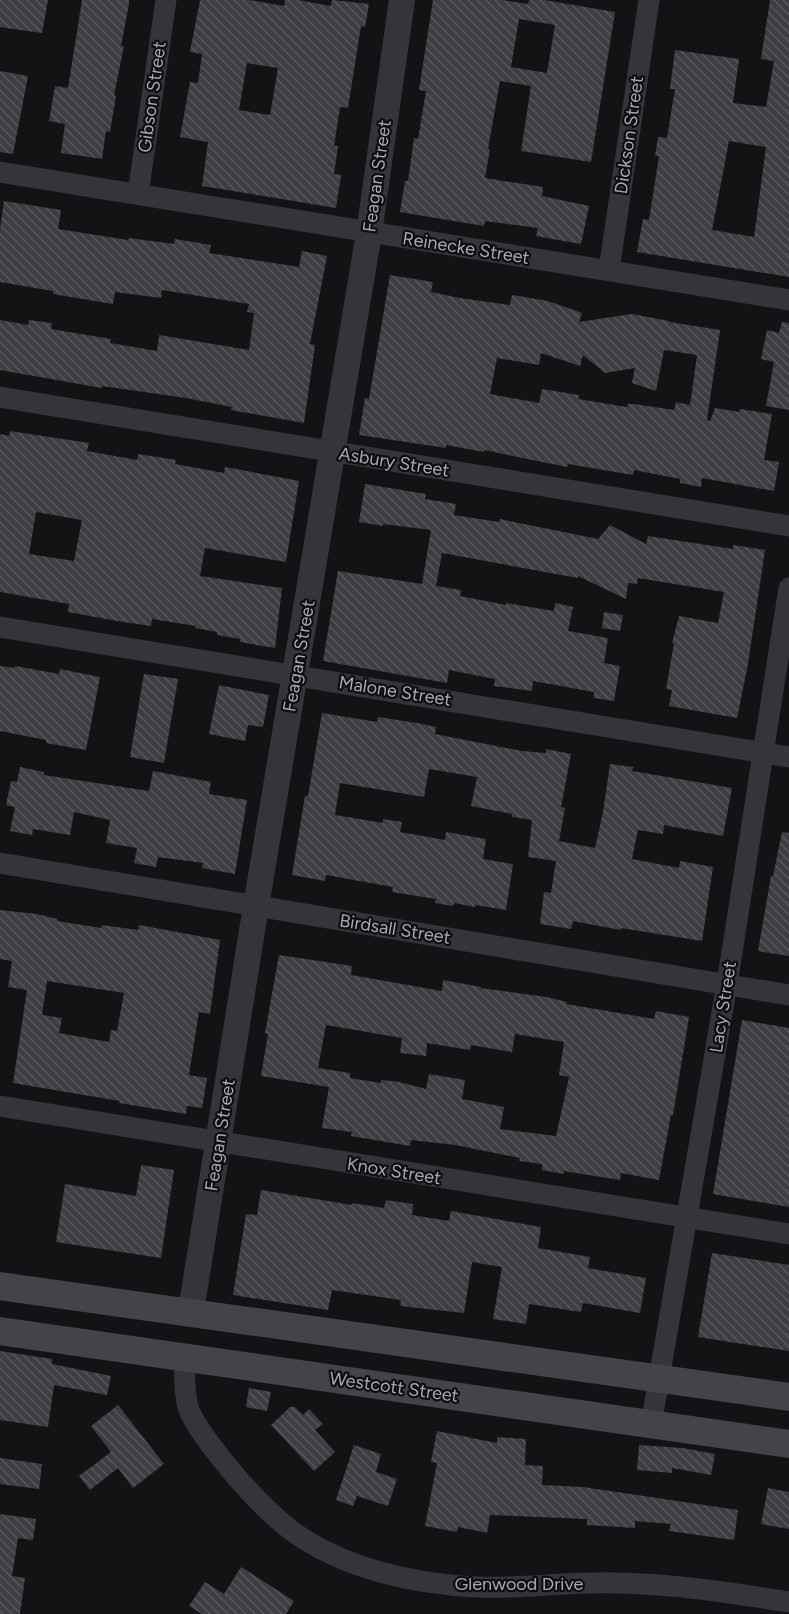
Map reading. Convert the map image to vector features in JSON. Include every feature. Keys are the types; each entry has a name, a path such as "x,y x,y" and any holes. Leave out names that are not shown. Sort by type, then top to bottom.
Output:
{"main road":[{"path":"0,1286 191,1311 789,1397"},
{"path":"185,1357 191,1311"},
{"name":"Westcott Street","path":"0,1331 789,1444"}],"street":[{"name":"Gibson Street","path":"138,194 166,0"},
{"name":"Feagan Street","path":"191,1311 369,232 402,0"},
{"name":"Dickson Street","path":"609,270 649,0"},
{"name":"Reinecke Street","path":"0,172 789,300"},
{"name":"Asbury Street","path":"0,397 332,453 789,525"},
{"name":"Lacy Street","path":"651,1425 727,984 789,588"},
{"name":"Malone Street","path":"0,627 789,757"},
{"name":"Birdsall Street","path":"0,863 789,994"},
{"name":"Knox Street","path":"0,1106 789,1234"},
{"name":"Glenwood Drive","path":"185,1357 184,1382 189,1409 217,1453 252,1495 292,1531 339,1556 370,1569 427,1582 478,1587 616,1583 689,1587 789,1602"}],"building":[{"path":"0,0 48,0 42,33 0,27"},
{"path":"82,0 129,0 110,132 106,131 102,159 61,153 65,124 49,121 55,86 68,88"},
{"path":"200,0 249,0 284,6 285,0 331,6 332,0 369,4 365,27 361,26 348,108 340,107 334,146 338,146 334,174 341,175 336,208 202,186 208,142 180,137 190,82 198,83 202,54 190,52","holes":["247,63 278,68 270,115 239,110"]},
{"path":"433,0 502,0 528,4 529,0 544,0 615,12 591,162 521,151 531,86 500,81 488,149 490,149 485,178 543,187 542,196 589,206 581,244 536,236 538,228 485,221 484,226 400,212 405,181 408,181 414,138 418,139 426,91 419,90","holes":["519,19 555,25 547,73 511,67"]},
{"path":"770,0 789,0 789,277 637,252 643,219 649,220 659,156 655,156 658,137 667,138 675,89 670,89 675,50 739,59 733,103 766,107 774,61 761,59","holes":["729,141 766,147 754,237 712,230"]},
{"path":"0,71 28,76 13,154 0,152"},
{"path":"4,201 61,210 58,229 128,240 129,238 174,244 175,239 211,245 209,253 299,267 302,251 327,256 310,344 315,345 304,423 231,410 232,407 186,398 102,386 102,388 0,370 0,320 28,325 29,320 52,323 51,329 111,339 110,343 157,351 159,335 249,350 254,313 247,312 249,304 162,290 161,298 115,292 113,304 0,282 0,229"},
{"path":"390,275 433,282 431,292 460,298 510,305 512,295 548,301 582,313 579,322 632,314 720,330 707,420 710,421 715,408 772,414 764,460 779,462 774,491 702,478 701,487 680,483 680,479 634,470 633,475 568,464 567,467 484,450 484,452 446,445 446,448 359,435 365,398 369,399","holes":["664,350 697,355 690,405 676,402 674,410 634,404 628,404 627,407 578,399 579,395 542,389 539,403 490,394 497,358 539,365 541,353 580,366 583,355 605,373 635,368 632,383 656,391"]},
{"path":"782,322 789,323 789,410 766,406 774,362 761,359 767,330 779,333"},
{"path":"10,431 89,443 87,451 137,460 138,454 176,460 175,464 224,473 225,467 299,481 286,562 205,548 200,576 282,588 275,648 240,642 240,639 217,635 217,632 195,628 196,626 152,619 151,626 68,612 69,604 0,592 0,434 9,436","holes":["36,512 82,520 74,561 29,554"]},
{"path":"365,484 426,494 425,499 456,504 454,515 499,522 500,519 598,539 610,525 646,544 648,536 733,549 733,545 765,550 748,664 737,718 669,706 672,690 666,689 674,643 672,643 679,616 718,623 724,592 638,578 637,584 628,583 626,599 578,576 578,578 442,553 436,586 461,590 460,596 554,611 555,603 573,607 568,631 608,638 604,663 620,666 614,701 594,698 594,692 533,681 532,691 494,686 495,679 449,670 447,683 323,661 338,571 422,584 431,530 359,522"},
{"path":"604,612 623,615 620,631 602,628"},
{"path":"0,666 14,668 15,666 59,674 60,669 100,677 86,750 0,731"},
{"path":"144,674 178,679 164,763 130,757"},
{"path":"219,685 269,695 263,727 248,725 245,741 209,734"},
{"path":"322,713 377,722 378,717 417,723 436,727 435,734 522,751 546,753 546,749 571,754 561,807 565,808 559,841 595,848 610,764 633,767 632,771 732,788 723,836 664,825 663,834 638,830 632,859 679,868 680,861 713,867 702,941 573,921 571,929 540,924 544,892 551,893 556,861 528,857 532,820 471,806 477,777 429,769 424,797 340,783 335,815 383,823 383,819 402,822 400,832 445,840 446,832 486,839 483,859 513,864 506,910 475,905 475,907 454,903 453,906 435,903 436,899 392,892 393,887 326,875 325,881 292,875"},
{"path":"20,767 44,772 44,775 149,791 153,771 211,782 209,794 247,800 235,874 202,868 203,863 158,857 156,867 134,863 137,848 106,843 110,820 74,812 70,835 33,829 32,835 10,831 15,807 6,805 11,781 17,782"},
{"path":"782,832 789,833 789,956 758,951 771,876 773,876"},
{"path":"0,910 37,914 57,919 57,921 101,928 102,925 138,930 139,925 220,940 210,1014 199,1012 189,1075 207,1078 202,1108 187,1106 186,1114 13,1083 27,990 8,987 12,961 0,959","holes":["47,981 124,993 117,1031 111,1030 109,1042 59,1033 62,1018 42,1015"]},
{"path":"279,955 352,966 351,975 442,991 443,980 480,988 547,997 567,1002 566,1004 654,1019 656,1011 689,1017 673,1115 671,1115 659,1180 621,1173 620,1180 564,1171 564,1174 542,1170 542,1164 519,1161 520,1158 455,1145 411,1140 410,1146 351,1136 352,1132 322,1128 329,1087 261,1076 268,1034 265,1033","holes":["326,1025 402,1038 400,1053 426,1056 427,1043 470,1050 471,1045 512,1052 515,1034 564,1042 559,1075 569,1077 556,1136 500,1129 504,1107 462,1099 465,1080 429,1074 426,1089 399,1082 381,1080 381,1083 350,1078 350,1073 318,1068"]},
{"path":"742,1020 789,1028 789,1207 713,1194"},
{"path":"141,1165 174,1170 161,1258 56,1242 65,1184 136,1196"},
{"path":"261,1190 384,1208 386,1200 413,1204 412,1215 449,1221 451,1211 541,1227 538,1248 590,1257 588,1268 646,1278 640,1313 583,1303 581,1312 529,1304 526,1324 493,1319 502,1267 472,1262 464,1313 400,1306 401,1300 332,1290 328,1310 233,1295 246,1214 257,1215"},
{"path":"712,1253 789,1265 789,1351 698,1337"},
{"path":"0,1351 52,1359 52,1364 111,1376 107,1395 54,1385 48,1427 0,1420"},
{"path":"249,1388 271,1392 267,1411 246,1407"},
{"path":"118,1405 164,1464 133,1488 118,1468 90,1490 79,1476 111,1452 91,1426"},
{"path":"290,1407 295,1407 303,1415 309,1409 323,1424 315,1430 335,1452 314,1471 271,1425"},
{"path":"437,1431 497,1443 497,1437 526,1439 525,1465 543,1466 542,1485 583,1487 738,1510 734,1540 669,1531 671,1524 635,1521 635,1528 587,1525 587,1519 490,1515 487,1533 458,1527 457,1532 425,1526 437,1463 431,1462"},
{"path":"354,1445 381,1454 376,1472 397,1479 388,1506 357,1496 353,1506 336,1500"},
{"path":"639,1445 683,1448 715,1454 711,1475 672,1468 672,1473 637,1470"},
{"path":"0,1458 42,1464 39,1489 0,1484"},
{"path":"768,1488 789,1492 789,1529 761,1524"},
{"path":"0,1514 36,1519 33,1540 18,1538 12,1576 25,1578 20,1614 0,1614"},
{"path":"241,1567 294,1601 286,1614 202,1614 189,1606 205,1582 224,1594"}]}
